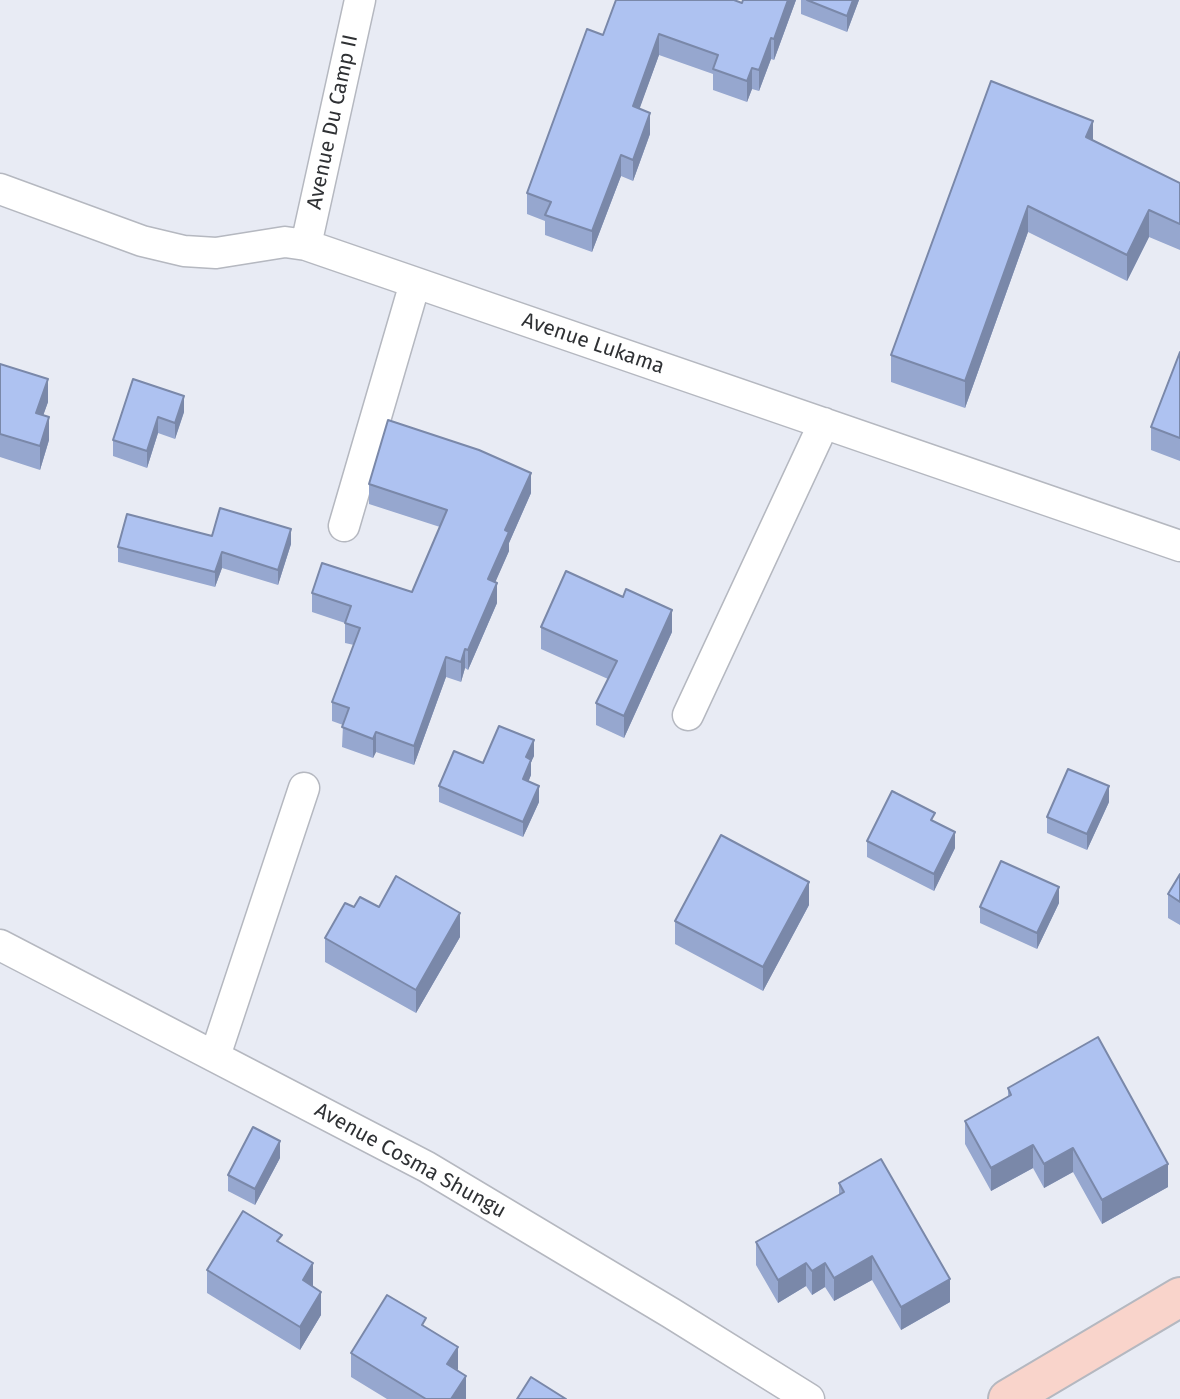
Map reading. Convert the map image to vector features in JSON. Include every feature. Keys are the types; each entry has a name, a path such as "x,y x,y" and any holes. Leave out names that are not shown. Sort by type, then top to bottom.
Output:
{"street":[{"name":"Avenue Du Camp II","path":"306,245 360,0"},
{"name":"Avenue Lukama","path":"0,189 142,241 184,251 216,253 285,242 306,245 1180,546"},
{"path":"344,526 415,283"},
{"path":"688,715 824,423"},
{"path":"215,1056 304,788"},
{"name":"Avenue Cosma Shungu","path":"0,945 427,1167 809,1399"},
{"path":"1008,1399 1180,1297"}],"building":[{"path":"616,0 734,0 742,3 743,0 788,0 759,70 752,68 747,81 713,69 718,55 659,34 633,106 650,113 633,160 621,155 592,231 545,215 551,202 527,193 587,29 603,35"},
{"path":"807,0 853,0 847,16"},
{"path":"991,81 1093,121 1086,137 1180,183 1180,224 1149,210 1127,255 1028,206 965,381 891,355"},
{"path":"1180,352 1180,438 1151,427"},
{"path":"0,364 48,379 36,413 49,417 40,446 0,434"},
{"path":"133,379 184,396 175,423 158,417 147,451 113,440"},
{"path":"388,420 479,450 531,473 505,530 509,532 488,579 497,583 461,662 446,657 414,746 376,732 373,739 342,727 349,708 332,702 360,628 345,623 351,606 312,593 322,563 412,592 447,510 369,484"},
{"path":"220,508 291,529 278,570 222,552 215,572 118,547 127,514 212,536"},
{"path":"566,571 623,597 626,589 672,610 624,716 596,703 617,661 541,627"},
{"path":"499,726 534,740 526,757 531,760 523,779 539,786 523,822 439,786 454,751 483,763"},
{"path":"1068,769 1109,786 1087,834 1047,817"},
{"path":"892,791 935,813 931,820 955,832 934,874 867,841"},
{"path":"721,835 809,882 763,967 675,921"},
{"path":"1001,861 1059,887 1037,933 980,907"},
{"path":"1180,874 1180,902 1168,894"},
{"path":"396,876 460,913 416,990 325,938 345,903 354,907 360,897 379,907"},
{"path":"1098,1037 1168,1164 1102,1200 1073,1148 1044,1164 1033,1145 991,1168 965,1121 1011,1095 1008,1088"},
{"path":"253,1127 280,1141 255,1189 228,1175"},
{"path":"881,1159 950,1279 901,1307 872,1256 834,1278 825,1263 812,1271 806,1263 778,1280 756,1242 844,1192 839,1183"},
{"path":"243,1211 282,1235 277,1241 313,1263 303,1280 321,1292 300,1327 207,1270"},
{"path":"387,1295 426,1318 422,1325 458,1347 447,1364 466,1376 451,1399 426,1399 351,1353"},
{"path":"531,1377 566,1399 517,1399"}]}
